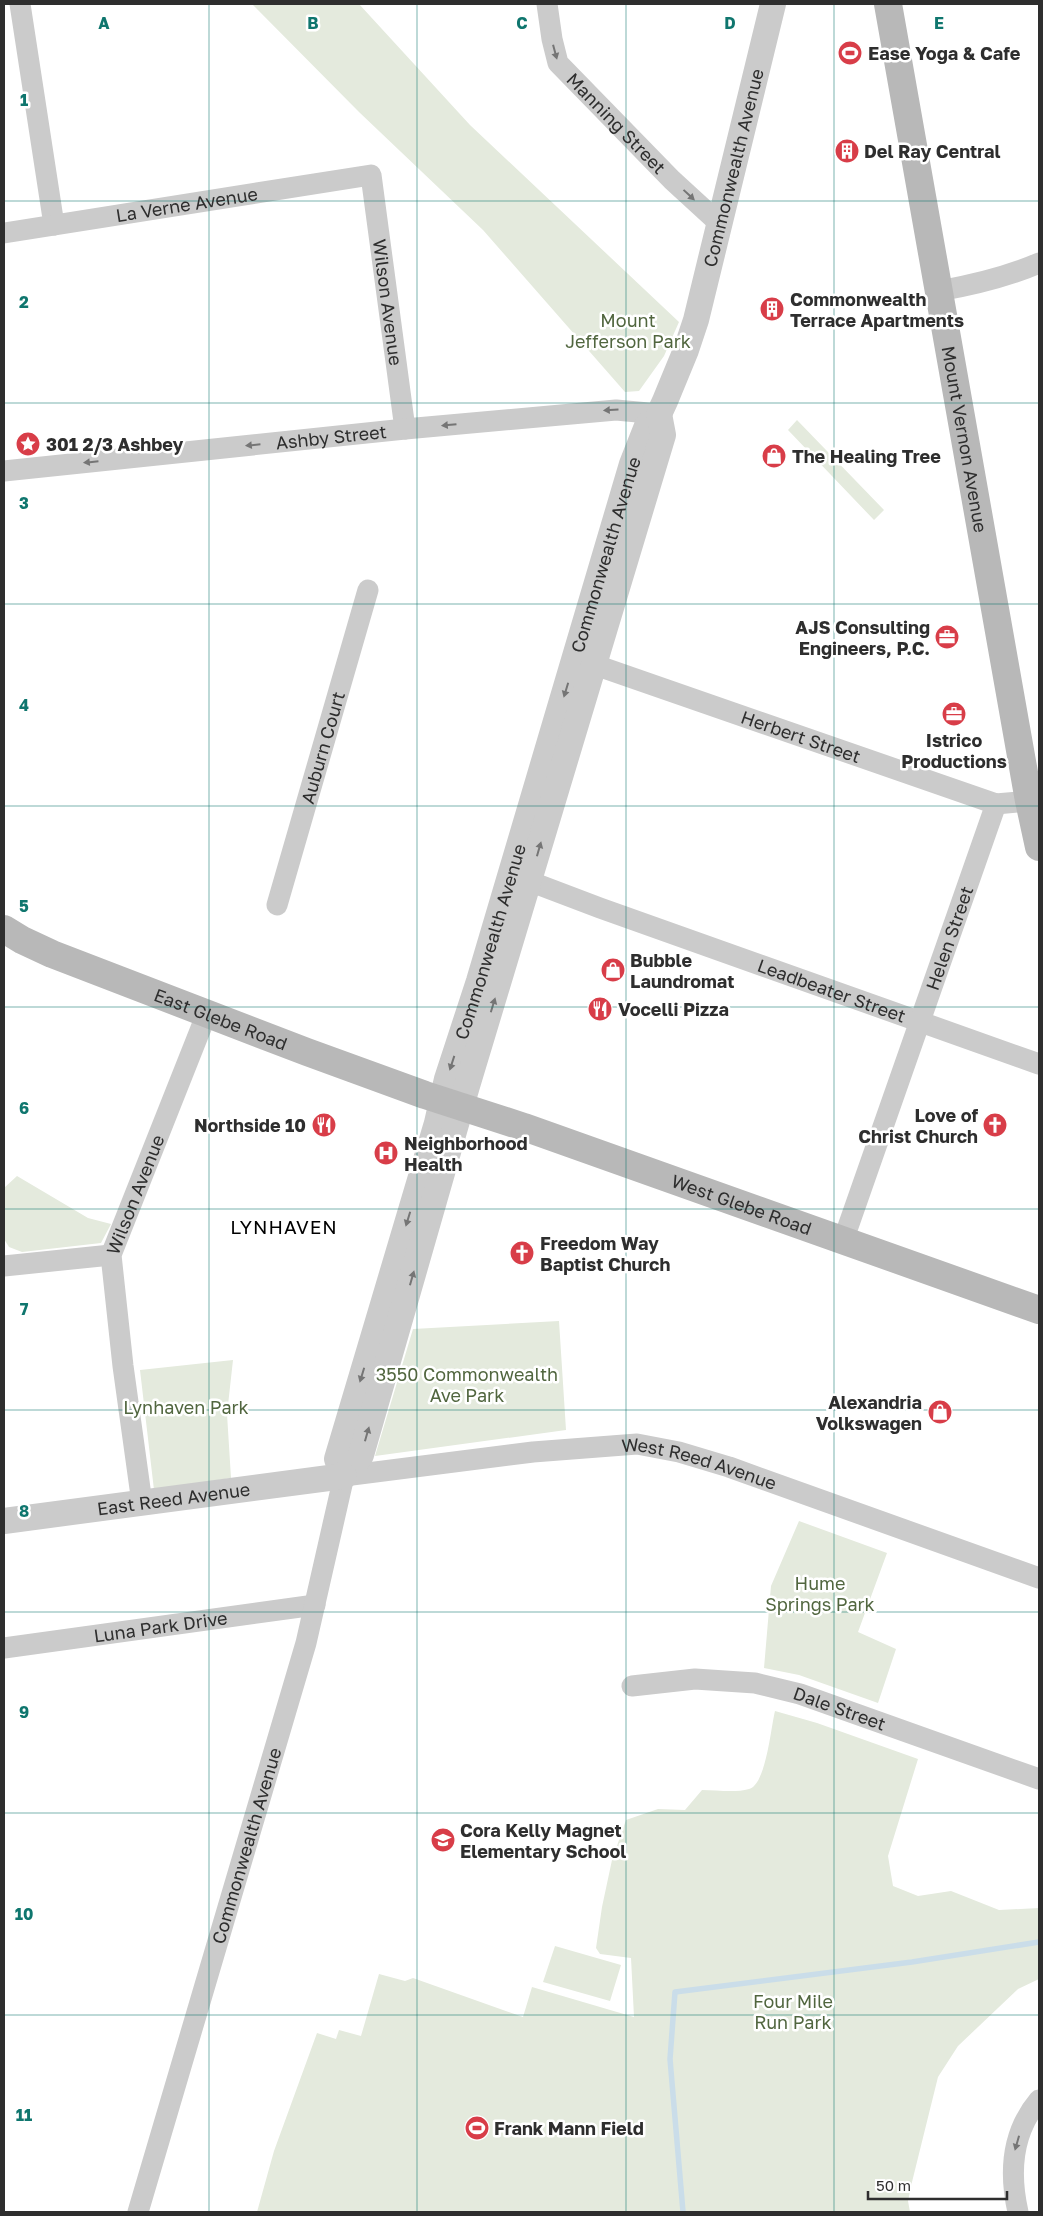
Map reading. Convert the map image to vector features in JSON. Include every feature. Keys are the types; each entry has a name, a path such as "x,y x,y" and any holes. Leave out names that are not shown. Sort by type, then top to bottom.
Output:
{"main road":[{"name":"Mount Vernon Avenue","path":"888,4 939,291 1034,801 1039,846"},
{"name":"East Glebe Road","path":"4,929 52,954 307,1052 452,1103"},
{"name":"West Glebe Road","path":"452,1103 1039,1310"}],"street":[{"path":"20,4 54,225"},
{"name":"Manning Street","path":"547,4 558,63 672,180 720,224"},
{"name":"Commonwealth Avenue","path":"138,2212 316,1605 344,1476 337,1458 452,1103 447,1079 479,981 520,878 585,661 632,464 647,426 660,414 688,343 704,293 773,4"},
{"name":"La Verne Avenue","path":"4,233 370,175"},
{"name":"Wilson Avenue","path":"370,175 405,429"},
{"path":"939,291 980,283 1039,263"},
{"name":"Ashby Street","path":"4,472 405,429 616,410 660,414"},
{"name":"Auburn Court","path":"277,904 368,590"},
{"name":"Herbert Street","path":"585,661 996,804 1034,801"},
{"name":"Helen Street","path":"843,1241 996,804"},
{"name":"Leadbeater Street","path":"520,878 1039,1064"},
{"name":"Wilson Avenue","path":"142,1504 123,1366 111,1255 208,1014"},
{"path":"4,1266 111,1255"},
{"name":"West Reed Avenue","path":"344,1476 533,1452 637,1444 679,1452 730,1467 1039,1578"},
{"name":"East Reed Avenue","path":"4,1521 344,1476"},
{"name":"Luna Park Drive","path":"4,1648 316,1605"},
{"name":"Dale Street","path":"632,1686 695,1679 755,1683 800,1694 1039,1778"},
{"path":"1018,2212 1013,2190 1015,2145 1025,2120 1039,2100"}],"green space":[{"name":"Mount Jefferson Park","path":"252,4 359,4 470,125 679,322 664,356 639,391 625,392 483,230 359,112"},
{"path":"797,420 884,510 874,520 788,430"},
{"path":"17,1176 88,1218 111,1224 101,1243 22,1252 9,1247 4,1239 4,1188"},
{"name":"3550 Commonwealth Ave Park","path":"559,1321 566,1430 375,1456 413,1329"},
{"name":"Lynhaven Park","path":"233,1360 227,1414 231,1478 154,1490 140,1370"},
{"name":"Hume Springs Park","path":"799,1521 887,1553 858,1632 896,1649 878,1703 799,1675 764,1668 771,1586"},
{"name":"Four Mile Run Park","path":"775,1711 817,1723 918,1759 888,1856 893,1886 918,1896 951,1891 999,1910 1039,1908 1039,1979 1018,1989 958,2046 938,2077 908,2201 910,2212 257,2212 274,2151 317,2033 336,2039 339,2030 361,2036 379,1974 405,1981 413,1978 523,2017 532,1987 634,2017 631,1958 600,1954 596,1948 612,1860 626,1820 658,1809 685,1810 702,1790 738,1791 749,1789 755,1785 764,1767"},
{"path":"555,1946 621,1965 610,2001 543,1982"}],"waterway":[{"path":"683,2212 670,2059 675,1992 912,1962 1039,1942"}],"place":[{"name":"Ease Yoga & Cafe","path":"850,53"},
{"name":"Del Ray Central","path":"847,151"},
{"name":"Commonwealth Terrace Apartments","path":"772,309"},
{"name":"301 2/3 Ashbey","path":"28,444"},
{"name":"The Healing Tree","path":"774,456"},
{"name":"AJS Consulting Engineers, P.C.","path":"947,637"},
{"name":"Istrico Productions","path":"954,714"},
{"name":"Bubble Laundromat","path":"613,970"},
{"name":"Vocelli Pizza","path":"600,1009"},
{"name":"Northside 10","path":"324,1125"},
{"name":"Love of Christ Church","path":"995,1125"},
{"name":"Neighborhood Health","path":"386,1153"},
{"name":"Freedom Way Baptist Church","path":"522,1253"},
{"name":"Alexandria Volkswagen","path":"940,1412"},
{"name":"Cora Kelly Magnet Elementary School","path":"443,1840"},
{"name":"Frank Mann Field","path":"477,2128"}],"district":[{"name":"LYNHAVEN","path":"284,1226"}]}
